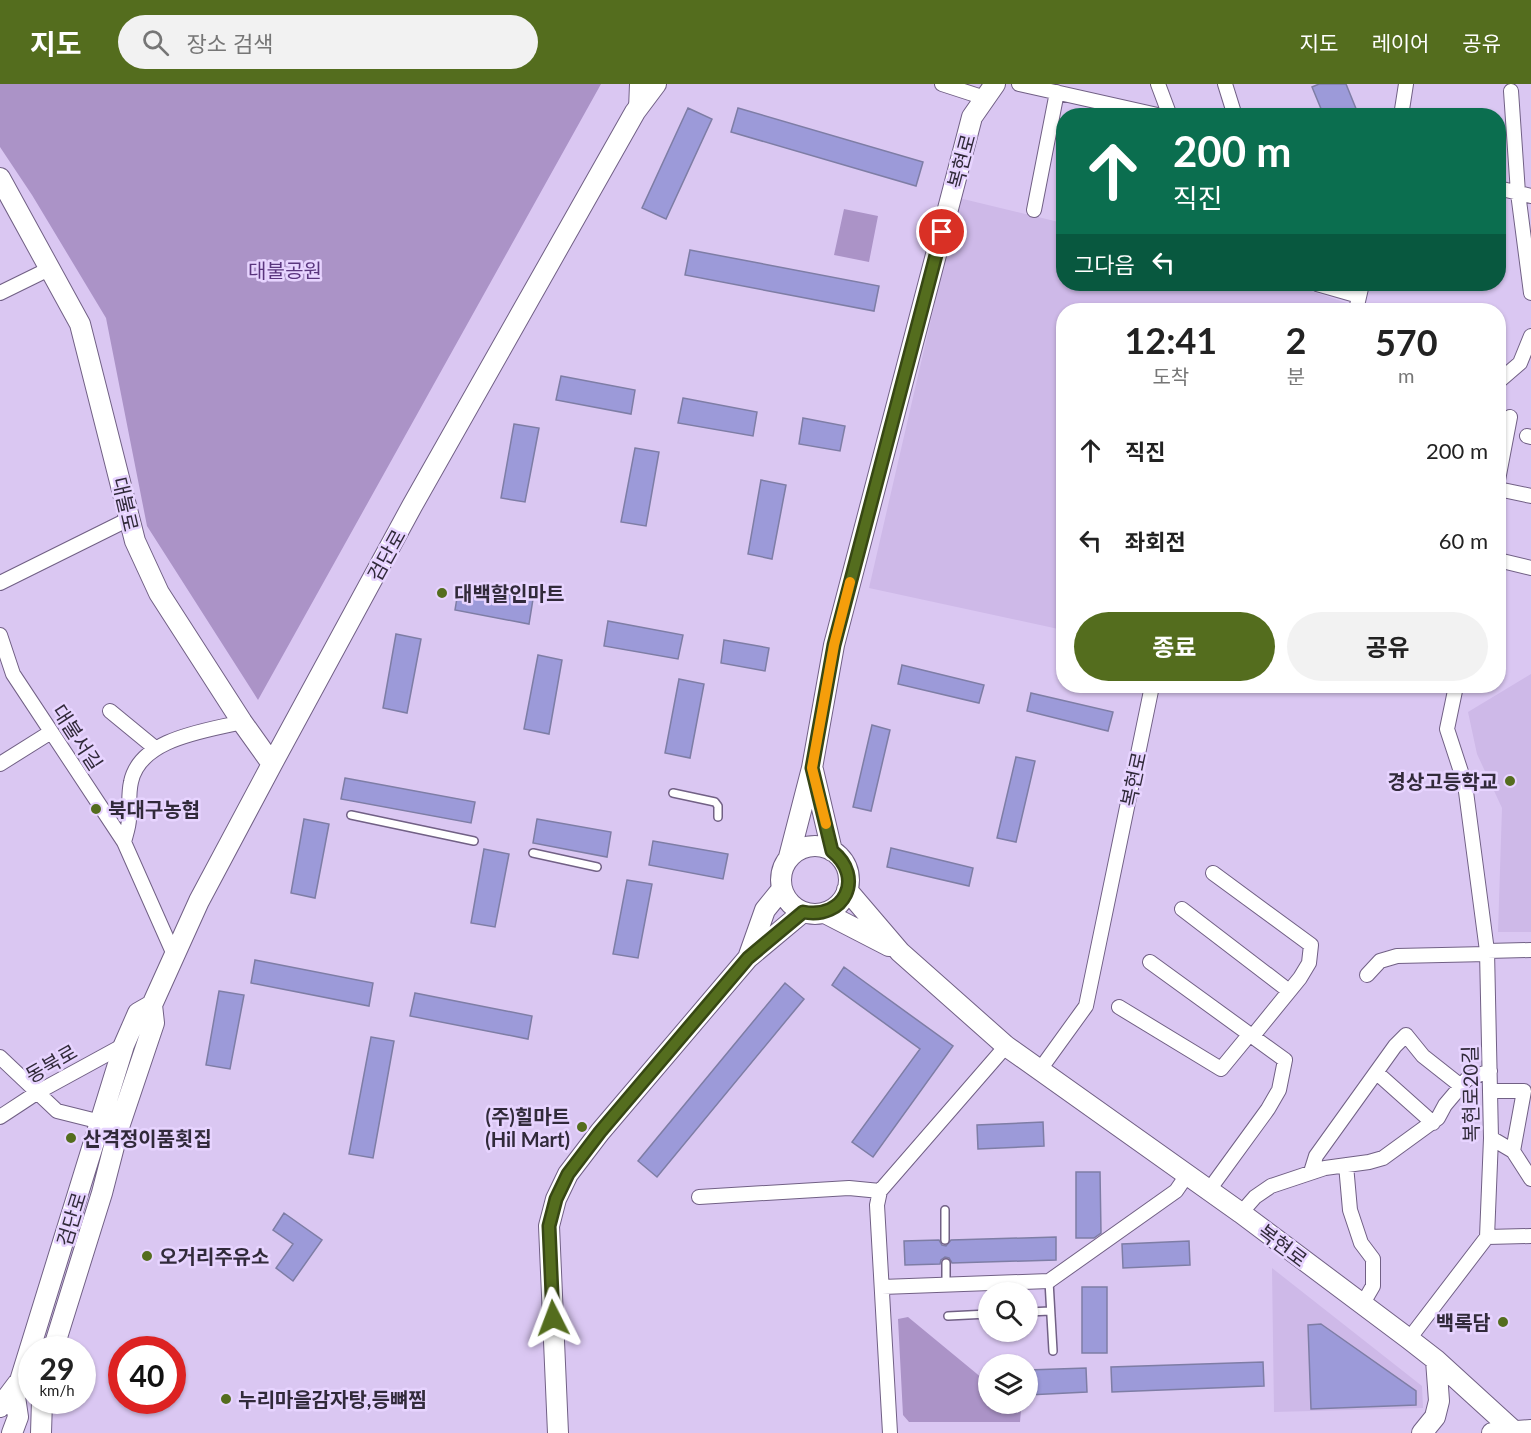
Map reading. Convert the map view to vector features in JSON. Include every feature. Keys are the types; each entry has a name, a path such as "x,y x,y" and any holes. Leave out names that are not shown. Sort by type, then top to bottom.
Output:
{"main road":[{"name":"검단로","path":"56,1336 102,1193 119,1127 154,1023 152,1005 199,901 412,506 635,112 656,84"},
{"name":"복현로","path":"789,857 812,768 834,645 972,117 990,91"},
{"name":"대불로","path":"0,178 80,324 135,541 159,593 242,722 272,764"},
{"path":"812,768 832,851"},
{"path":"810,846 832,851 841,858 847,868 849,879 843,900 835,908 825,913 803,912 794,907 786,899 780,878 789,857 798,850 810,846"},
{"path":"748,958 765,910 782,889"},
{"path":"847,890 900,952"},
{"path":"558,1433 549,1226 556,1199 568,1174 600,1132 748,958 803,912"},
{"path":"825,913 900,952"},
{"name":"복현로","path":"900,952 1006,1046 1241,1213 1436,1360 1521,1431"},
{"name":"검단로","path":"34,1336 124,1045 138,1013 152,1005"},
{"path":"1422,1433 1435,1417 1439,1401 1436,1360"},
{"path":"0,1407 18,1382"},
{"name":"검단로","path":"15,1425 15,1397 18,1388"},
{"name":"검단로","path":"15,1425 25,1414"},
{"path":"41,1433 42,1414"},
{"path":"1492,1433 1521,1431"}],"street":[{"name":"검단로","path":"635,112 637,84"},
{"path":"942,84 990,91"},
{"path":"1019,84 1113,108"},
{"path":"1158,84 1167,108"},
{"path":"1226,84 1233,108"},
{"path":"1402,108 1406,84"},
{"path":"1510,91 1525,194 1531,293"},
{"path":"1034,210 1057,92"},
{"path":"1506,190 1525,194"},
{"path":"0,293 51,268"},
{"path":"1340,291 1359,297"},
{"path":"1506,375 1520,363 1531,336"},
{"path":"1506,438 1510,417"},
{"path":"1506,491 1531,496"},
{"path":"0,584 131,518"},
{"path":"1506,562 1531,568"},
{"name":"대불서길","path":"0,635 13,674 124,842 175,957"},
{"name":"복현로","path":"1039,1071 1086,1006 1151,693"},
{"name":"복현로20길","path":"1455,693 1447,729 1464,784 1487,953 1491,1138 1487,1237"},
{"path":"110,711 155,748"},
{"path":"124,842 129,820 131,780 138,765 155,748 184,737 242,722"},
{"path":"0,764 51,732"},
{"path":"1119,1007 1221,1069 1289,991 1309,963 1311,945 1213,873"},
{"path":"1182,909 1289,991"},
{"path":"1367,975 1380,960 1397,956 1531,950"},
{"path":"1150,962 1285,1060 1279,1090 1268,1109 1209,1191"},
{"path":"1311,1172 1316,1156 1395,1046 1406,1035 1423,1056 1461,1086"},
{"name":"동북로","path":"0,1117 38,1092 124,1045"},
{"path":"890,1433 878,1205 880,1191 1006,1046"},
{"path":"0,1057 57,1111 101,1122"},
{"path":"1241,1213 1255,1197 1271,1186 1311,1172 1383,1158 1438,1118 1445,1105 1467,1079 1490,1071"},
{"path":"1377,1073 1432,1123"},
{"path":"1490,1091 1527,1091 1513,1151"},
{"path":"1491,1138 1513,1151 1531,1179"},
{"path":"1346,1165 1350,1210 1361,1243 1373,1259 1374,1286 1362,1305"},
{"path":"882,1287 1049,1281 1176,1191 1187,1175"},
{"path":"699,1197 849,1188 880,1191"},
{"path":"1409,1339 1487,1237 1531,1236"}],"lane":[{"path":"673,793 715,802 718,806 718,817"},
{"path":"351,815 474,841"},
{"path":"533,854 597,867"},
{"path":"945,1210 945,1240"},
{"path":"946,1263 946,1285"},
{"path":"1049,1281 1053,1351"},
{"path":"1038,1312 1050,1311"},
{"path":"948,1316 978,1314"}],"shaded area":[{"path":"959,198 1056,221 1056,291 1311,291 1347,303 1056,303 1056,628 869,588"},
{"name":"경상고등학교","path":"1531,674 1531,932 1498,932 1502,808 1477,754 1468,712 1500,693 1506,693 1506,689"},
{"path":"1272,1268 1422,1386 1423,1408 1274,1412"}],"green space":[{"name":"대불공원","path":"0,84 601,84 258,700 147,526 106,318 32,195 0,147"},
{"path":"844,209 878,216 869,262 834,255"},
{"path":"908,1317 978,1375 978,1414 1021,1414 1020,1422 909,1422 903,1415 898,1319"}],"building":[{"path":"1319,84 1346,84 1356,108 1321,108 1312,87"},
{"path":"688,108 712,119 666,219 642,208"},
{"path":"738,108 923,162 916,186 731,132"},
{"path":"690,250 879,286 874,311 685,275"},
{"path":"561,376 635,390 631,414 556,400"},
{"path":"683,398 757,412 753,436 678,423"},
{"path":"803,418 845,426 840,451 799,444"},
{"path":"514,424 539,428 525,502 501,498"},
{"path":"635,448 659,452 646,526 621,522"},
{"path":"761,480 786,485 772,559 748,554"},
{"path":"459,586 533,599 529,624 455,610"},
{"path":"608,621 683,635 678,659 604,646"},
{"path":"396,634 421,639 407,713 383,708"},
{"path":"724,640 769,648 765,671 721,663"},
{"path":"538,655 562,660 549,734 524,729"},
{"path":"902,665 984,685 979,703 898,684"},
{"path":"679,679 704,684 690,758 665,753"},
{"path":"1031,693 1113,712 1108,731 1027,711"},
{"path":"872,725 890,730 871,811 853,807"},
{"path":"1016,757 1035,761 1016,842 997,838"},
{"path":"345,778 475,802 471,823 341,799"},
{"path":"304,819 329,824 315,898 291,893"},
{"path":"537,819 611,832 607,857 533,843"},
{"path":"653,841 728,854 723,879 649,865"},
{"path":"891,848 973,868 969,886 887,867"},
{"path":"484,849 509,854 495,927 471,923"},
{"path":"627,880 652,884 638,958 613,954"},
{"path":"255,960 373,983 369,1006 251,983"},
{"path":"844,967 953,1046 873,1157 852,1142 920,1049 832,985"},
{"path":"785,983 804,999 657,1177 638,1161"},
{"path":"219,991 244,995 230,1069 206,1065"},
{"path":"415,993 532,1016 528,1039 410,1016"},
{"path":"371,1037 394,1041 373,1158 349,1154"},
{"path":"1043,1122 1044,1146 978,1149 977,1125"},
{"path":"1076,1172 1100,1172 1101,1233 1094,1238 1076,1238"},
{"path":"284,1213 322,1240 293,1281 276,1268 293,1244 273,1230"},
{"path":"1056,1237 1056,1260 952,1263 949,1258 945,1257 940,1264 905,1265 904,1241 939,1240 942,1245 946,1246 951,1240"},
{"path":"1189,1241 1190,1265 1123,1268 1122,1244"},
{"path":"1082,1287 1107,1287 1107,1353 1082,1353"},
{"path":"1321,1324 1416,1391 1416,1405 1311,1409 1308,1325"},
{"path":"1263,1362 1264,1386 1112,1392 1111,1367"},
{"path":"1086,1368 1087,1392 1038,1394 1038,1370"}],"slow traffic":[{"path":"826,824 812,768 834,645 850,582"}],"place":[{"name":"대백할인마트","path":"442,593"},
{"name":"경상고등학교","path":"1510,781"},
{"name":"북대구농협","path":"96,809"},
{"name":"(주)힐마트 (Hil Mart)","path":"582,1127"},
{"name":"산격정이품횟집","path":"71,1138"},
{"name":"오거리주유소","path":"147,1256"},
{"name":"백록담","path":"1503,1322"},
{"name":"누리마을감자탕,등뼈찜","path":"226,1399"}],"route":[{"path":"553,1318 549,1226 556,1199 568,1174 600,1132 748,958 803,912 825,913 835,908 843,900 847,890 849,879 847,868 841,858 832,851 812,768 834,645 942,232"}]}
